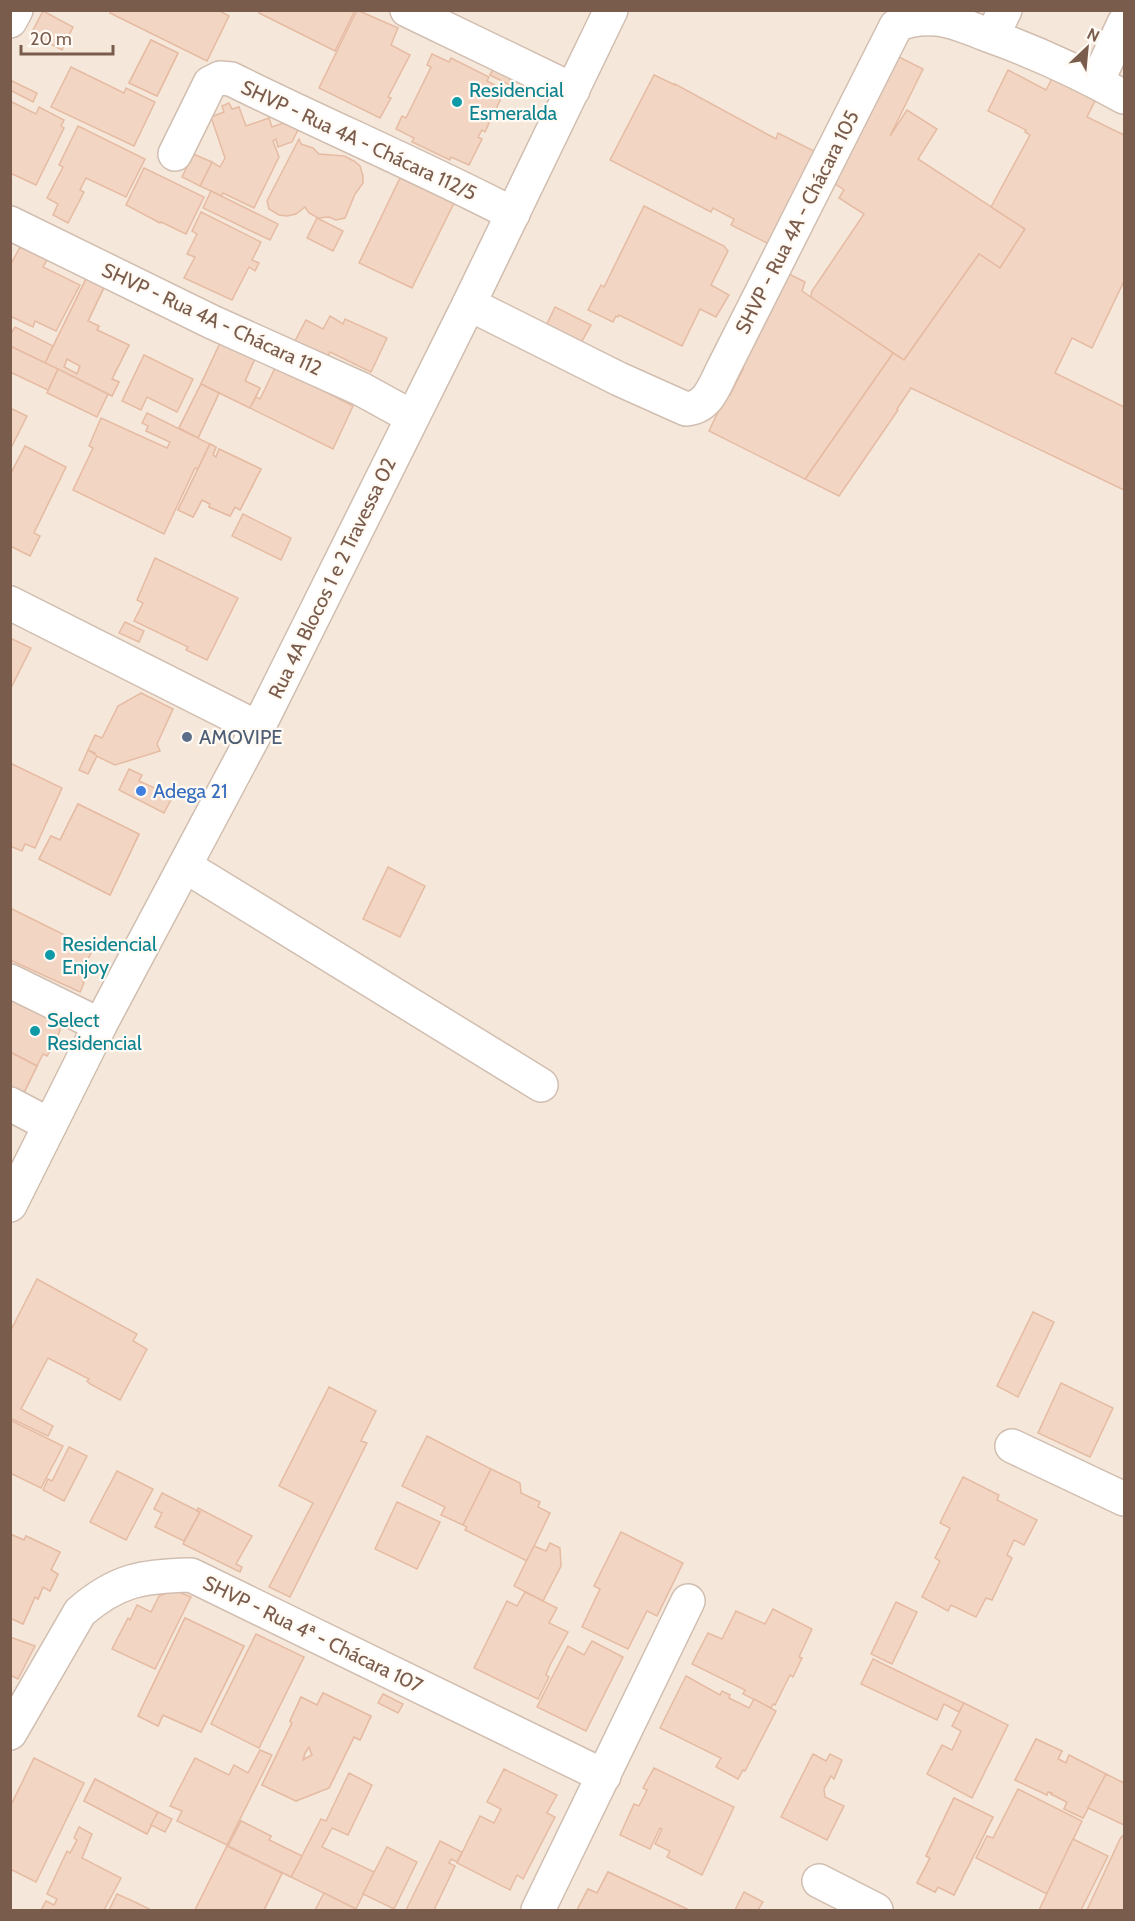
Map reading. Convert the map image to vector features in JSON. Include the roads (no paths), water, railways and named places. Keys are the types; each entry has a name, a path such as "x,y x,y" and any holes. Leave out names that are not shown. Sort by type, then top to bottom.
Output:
{"street":[{"path":"10,21 16,10"},
{"path":"407,10 573,90"},
{"name":"Rua 4A Blocos 1 e 2 Travessa 02","path":"10,1205 100,1025 258,728 469,304 611,10"},
{"name":"SHVP - Rua 4A - Chácara 105","path":"469,304 619,380 686,410 697,408 704,403 724,367 896,26 906,20 938,19 998,23 1030,50 1111,89"},
{"path":"1111,89 1125,23"},
{"name":"SHVP - Rua 4A - Chácara 112/5","path":"175,154 210,83 220,78 231,79 307,117 460,186 513,214"},
{"name":"SHVP - Rua 4A - Chácara 112","path":"10,223 212,322 361,389 412,417"},
{"path":"10,603 258,728"},
{"path":"185,866 541,1085"},
{"path":"10,981 100,1025"},
{"path":"10,1104 50,1125"},
{"path":"1011,1446 1125,1499"},
{"name":"SHVP - Rua 4ª - Chácara 107","path":"10,1733 80,1612 96,1598 132,1580 191,1575 604,1776"},
{"path":"538,1911 688,1601"},
{"path":"819,1881 876,1911"}],"place":[{"name":"Residencial Esmeralda","path":"457,102"},
{"name":"AMOVIPE","path":"187,737"},
{"name":"Adega 21","path":"141,791"},
{"name":"Residencial Enjoy","path":"50,955"},
{"name":"Select Residencial","path":"35,1031"}]}
